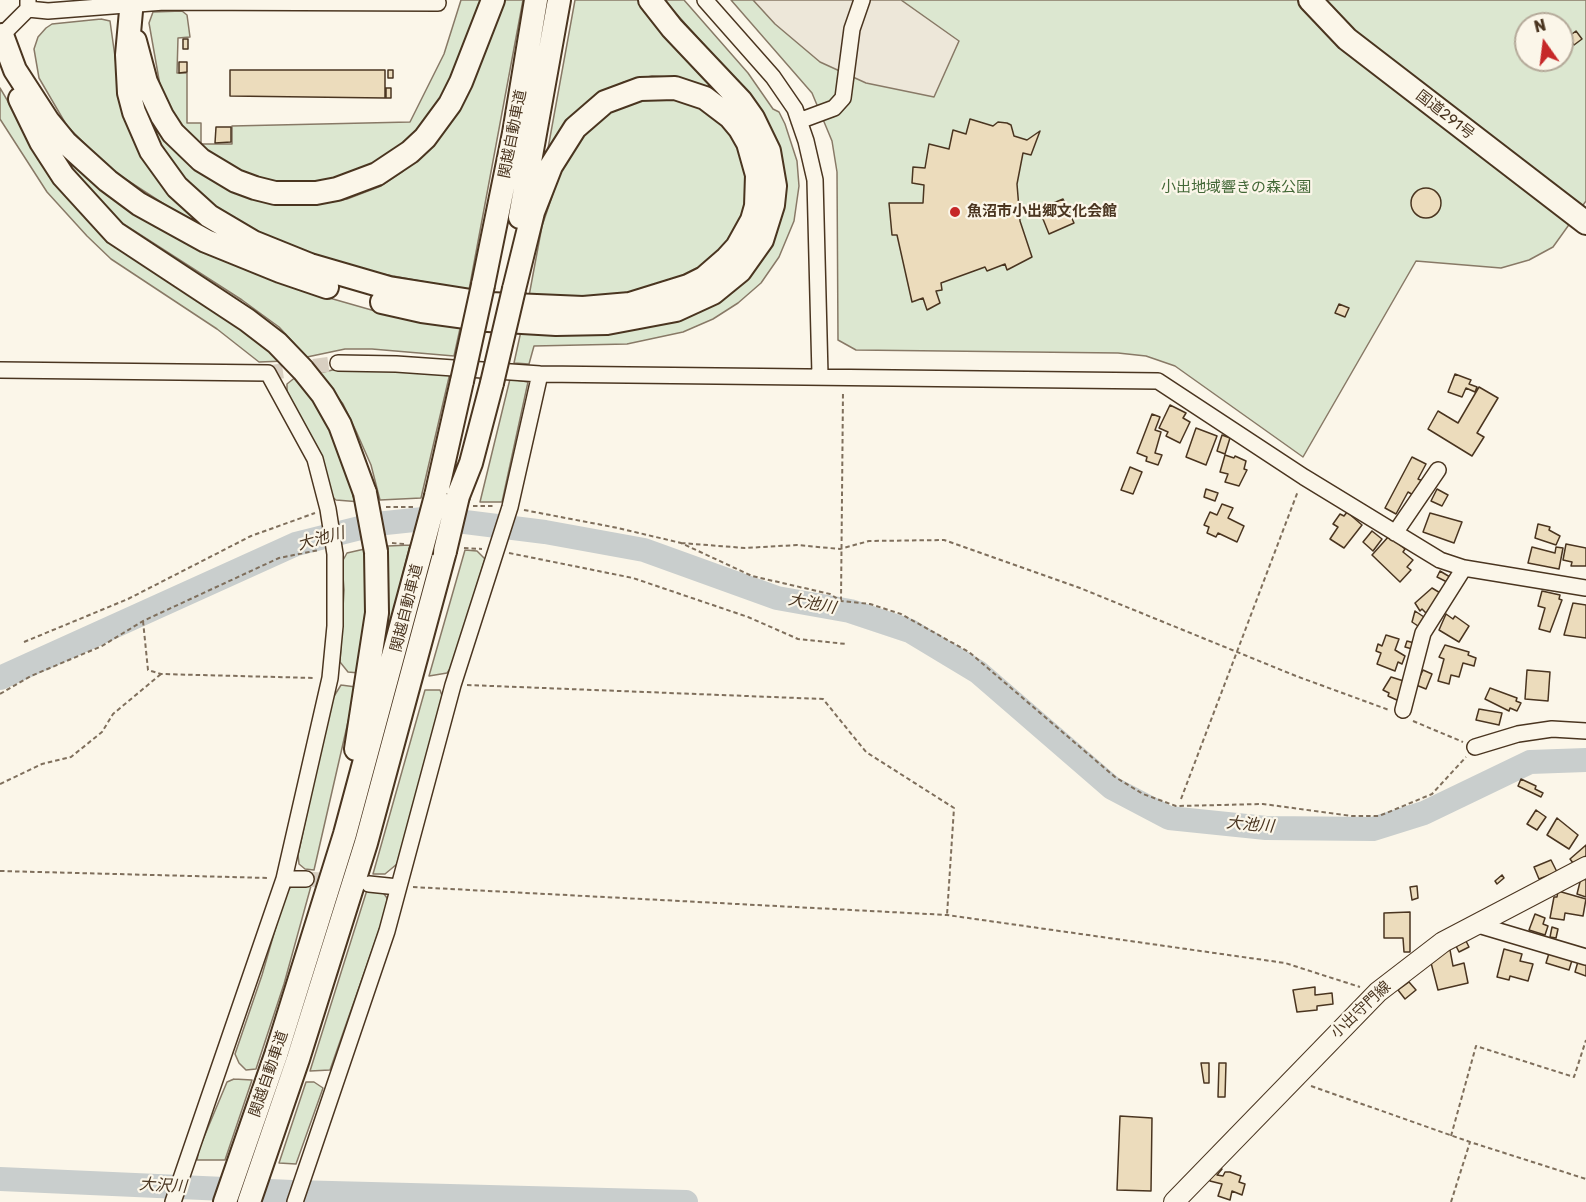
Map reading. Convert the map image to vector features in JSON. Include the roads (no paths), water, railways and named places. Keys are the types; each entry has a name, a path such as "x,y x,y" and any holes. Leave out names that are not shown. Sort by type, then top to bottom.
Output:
{"highway":[{"path":"123,2 146,82 173,133 201,160 236,181 275,193 295,194 337,189 357,183 394,164 425,138 444,113 461,82 493,0"},
{"name":"関越自動車道","path":"225,1202 308,955 378,720 421,552 430,501 462,381 514,133 536,0"},
{"name":"関越自動車道","path":"249,1202 366,843 445,551 463,501 510,288 559,0"},
{"path":"1,29 15,70 34,102 66,143 85,162 140,204 206,241 280,272 387,303 488,320 582,324 654,316 676,310 713,293 740,272 752,257 762,240 774,205 773,168 762,135 753,118 728,85 672,28 650,0"},
{"name":"国道291号","path":"1310,0 1347,39 1586,224"},
{"path":"123,2 127,74 134,112 151,151 177,188 209,216 253,242 310,265 389,288 490,304 583,308 640,302 688,286 710,274 727,258 741,241 752,220 756,206 757,175 748,143 740,129 724,112 705,98 675,88 640,89 605,102 575,128 551,166 533,213 510,288"},
{"path":"1,29 14,81 26,112 63,176 115,233 248,320 296,363 323,395 340,425 374,500 377,613 364,705 346,797 308,955"}],"main road":[{"name":"小出守門線","path":"1174,1202 1378,992 1443,942 1586,867"}],"street":[{"path":"705,0 773,77 795,109 799,121 815,180 819,375"},
{"path":"799,121 834,108 843,98 852,29 862,0"},
{"path":"1,29 28,4 48,10 123,2 438,3"},
{"path":"338,363 396,363 540,374 819,375 1158,381 1304,477 1440,560 1464,568 1586,588"},
{"path":"0,370 268,373 315,459 328,508 335,554 336,626 330,678 284,879 173,1202"},
{"path":"295,1202 308,1170 387,931 453,685 510,507 540,374"},
{"path":"1395,533 1438,470"},
{"path":"1403,714 1423,633 1464,568"},
{"path":"1475,747 1518,734 1552,729 1586,731"},
{"path":"284,879 306,879"},
{"path":"369,884 398,886"},
{"path":"1475,924 1586,957"}],"waterway":[{"name":"大池川","path":"0,678 296,544 376,524 433,518 545,532 644,550 777,598 850,611 910,631 978,672 1112,788 1169,818 1266,828 1373,829 1424,813 1530,762 1586,760"},
{"name":"大沢川","path":"0,1179 292,1192 686,1202"}],"tunnel":[{"path":"268,373 338,363"},
{"path":"306,879 363,883"}],"place":[{"name":"魚沼市小出郷文化会館","path":"955,212"}],"park label":[{"name":"小出地域響きの森公園","path":"1236,188"}]}
